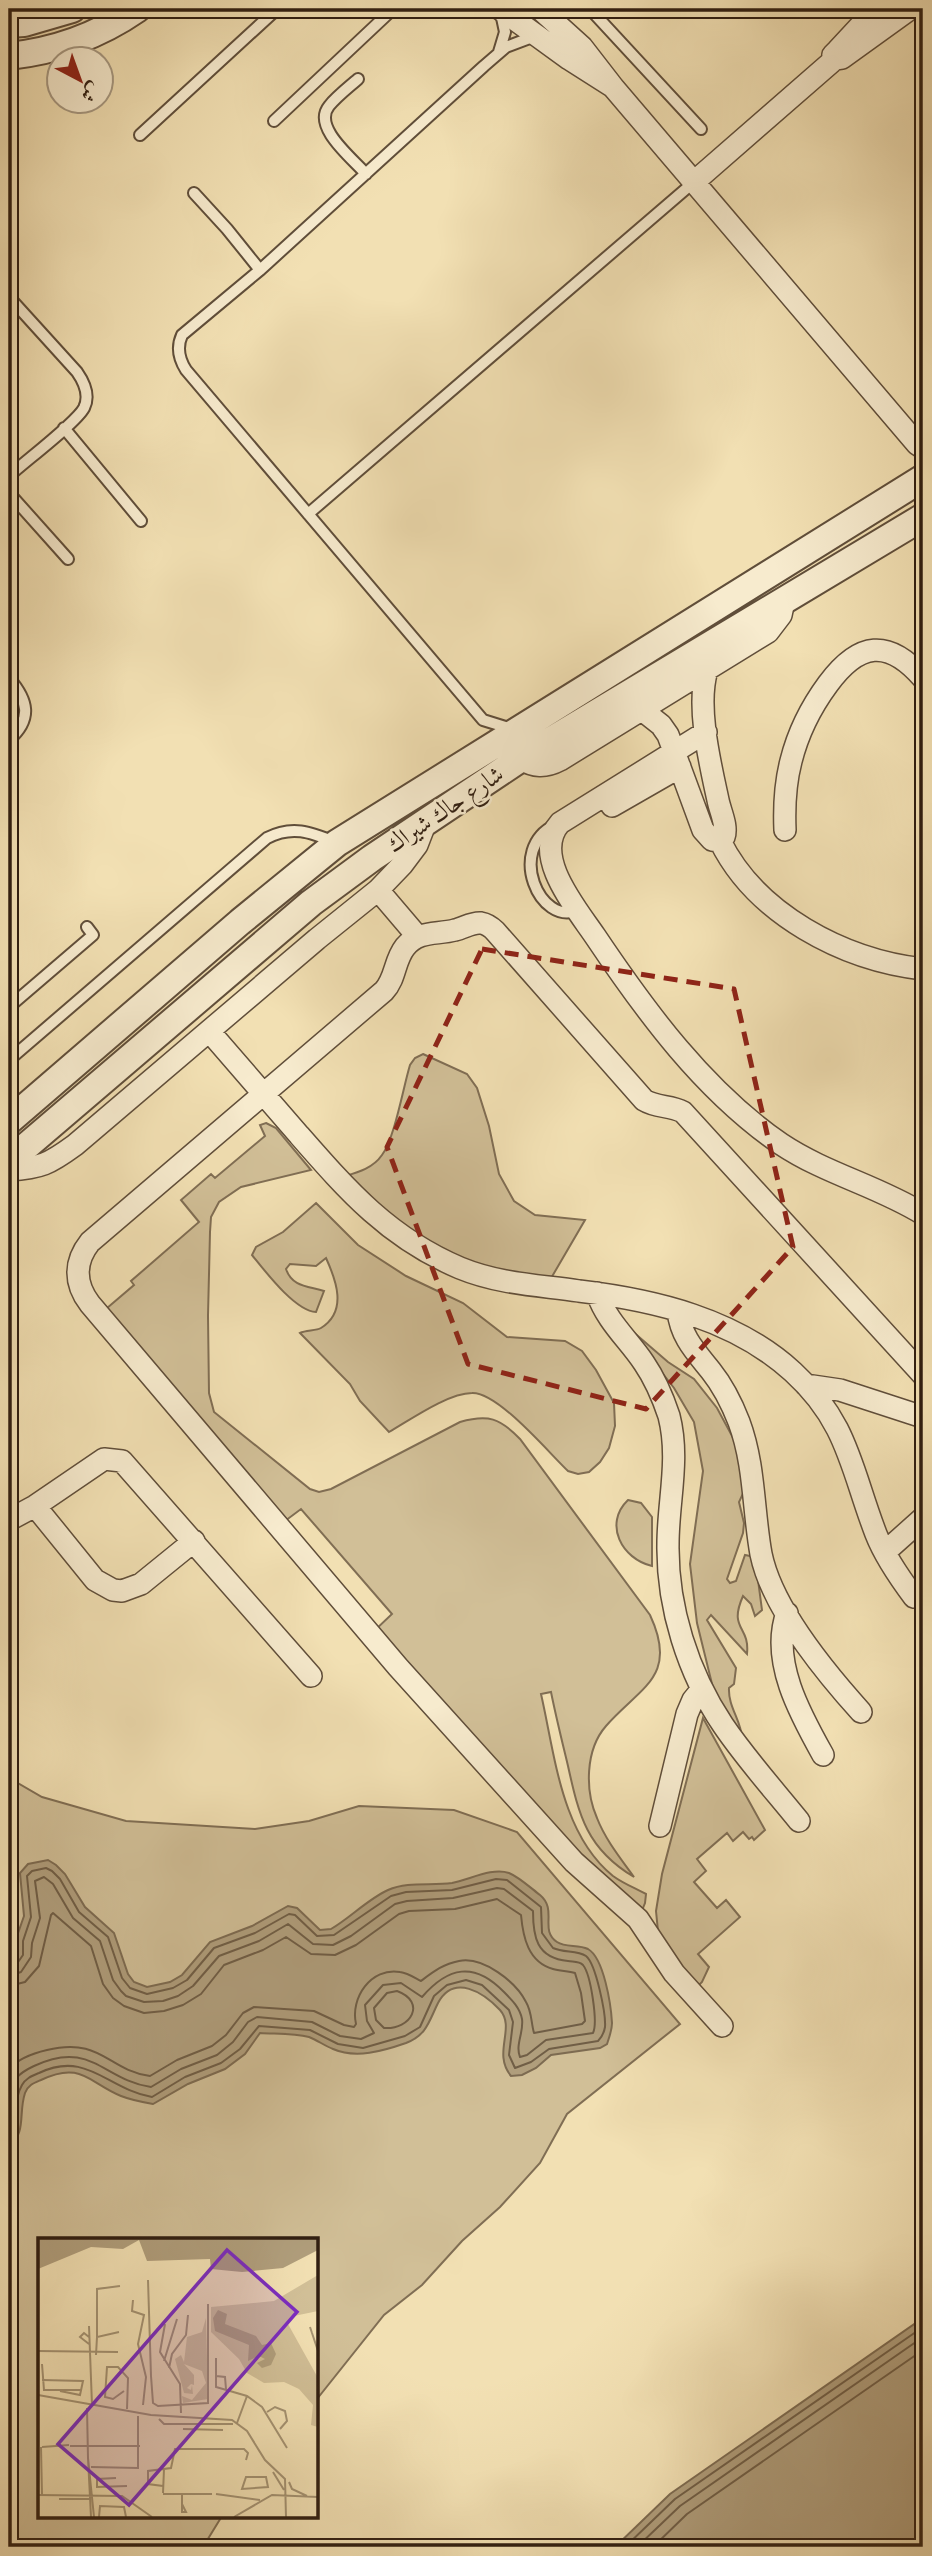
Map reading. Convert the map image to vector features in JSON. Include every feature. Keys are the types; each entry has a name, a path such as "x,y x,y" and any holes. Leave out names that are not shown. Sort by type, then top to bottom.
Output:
{"street":[{"path":"9,24 24,23 72,9"},
{"path":"9,56 53,49 80,40 116,23 137,9"},
{"path":"500,9 613,87"},
{"path":"540,9 582,47 613,87 920,446 916,482"},
{"path":"835,59 837,51 876,9"},
{"path":"694,182 835,59 842,58 910,9"},
{"name":"شارع جاك شيراك","path":"9,1121 240,922 337,843 482,735 518,730 916,482"},
{"name":"شارع جاك شيراك","path":"9,1161 311,903 427,819 923,517"},
{"path":"520,760 535,766 552,764 642,710 773,628 781,615 784,601"},
{"path":"785,830 786,783 798,737 819,696 839,668 856,655 879,651 900,656 923,678"},
{"path":"642,710 661,725 677,759 703,830 712,841 720,841 726,834 726,828 717,797 702,703 707,670"},
{"path":"551,850 563,837 677,759 706,732"},
{"path":"677,759 561,823 552,836 551,850 557,874 578,911 626,982 663,1030 710,1082 760,1128 821,1168 893,1197 923,1214"},
{"path":"9,1170 36,1169 54,1160 378,891 417,845 427,819"},
{"path":"720,841 744,880 790,918 839,945 867,956 923,969"},
{"path":"378,891 418,937"},
{"path":"722,2026 674,1973 638,1919 574,1862 398,1667 83,1294 79,1284 79,1261 90,1242 384,991 394,976 403,949 418,937 458,930 478,923 490,926 644,1100 654,1105 671,1106 683,1112 923,1375"},
{"path":"209,1031 352,1195 388,1227 411,1243 436,1257 489,1278 546,1289 597,1293 708,1320 754,1342 774,1356 806,1385 841,1433 885,1552 914,1597"},
{"path":"597,1293 611,1323 644,1363 655,1381 669,1418 674,1455 668,1531 669,1571 679,1628 702,1689 734,1741 799,1821"},
{"path":"678,1311 679,1322 688,1343 721,1385 739,1421 753,1479 762,1557 772,1586 816,1658 860,1712"},
{"path":"806,1385 840,1391 923,1417"},
{"path":"9,1520 35,1506 104,1459 117,1459 130,1468 311,1675"},
{"path":"35,1506 95,1580 113,1590 122,1591 141,1584 194,1541"},
{"path":"885,1552 923,1518"},
{"path":"787,1613 781,1634 783,1655 803,1715 823,1755"},
{"path":"660,1826 687,1714 692,1700 702,1689"}],"lane":[{"path":"140,135 278,9"},
{"path":"274,121 393,9"},
{"path":"498,54 505,32 500,9"},
{"path":"590,9 701,129"},
{"path":"482,735 308,514 186,370 178,343 182,335 260,270 498,54 516,42 537,36"},
{"path":"358,79 327,107 323,118 327,132 366,174"},
{"path":"308,514 694,182"},
{"path":"194,193 260,270"},
{"path":"9,297 77,372 83,382 86,400 84,408 64,428 9,476"},
{"path":"64,428 141,521"},
{"path":"9,493 68,559"},
{"path":"9,677 26,706 24,721 9,740"},
{"path":"561,823 552,826 538,837 533,845 529,863 536,886 550,907 560,913 578,911"},
{"path":"9,1060 267,838 297,830 337,843"},
{"path":"9,1007 93,935 87,927"}],"highlighted area":[{"path":"482,949 734,989 793,1247 646,1409 468,1364 387,1147"}],"shaded area":[{"path":"423,1054 467,1074 477,1088 489,1126 499,1174 514,1201 535,1215 585,1220 550,1280 485,1272 424,1246 345,1176 370,1166 382,1155 395,1125 410,1065 415,1058"},
{"path":"266,1123 276,1128 311,1170 241,1187 219,1202 211,1217 209,1393 214,1412 310,1489 319,1492 331,1489 460,1422 486,1418 500,1422 520,1439 650,1615 658,1636 660,1653 658,1667 652,1679 599,1736 589,1771 590,1796 600,1826 634,1877 605,1855 587,1830 576,1800 551,1692 541,1694 556,1767 571,1816 596,1859 613,1876 646,1894 641,1913 636,1914 373,1632 392,1614 301,1509 281,1524 100,1314 134,1285 131,1281 199,1222 181,1200 211,1174 215,1178 265,1136 260,1125"},
{"path":"316,1203 358,1245 406,1276 463,1303 507,1337 565,1341 582,1351 614,1403 615,1426 609,1448 600,1462 589,1472 578,1474 568,1471 509,1412 483,1395 472,1393 441,1402 389,1432 360,1401 350,1384 300,1333 321,1328 335,1313 336,1285 326,1258 316,1266 290,1264 286,1269 296,1283 324,1291 316,1312 290,1298 252,1255 256,1247 283,1232"},
{"path":"624,1324 668,1362 694,1379 717,1408 738,1447 747,1485 739,1502 744,1523 727,1579 730,1583 736,1581 745,1555 755,1557 762,1610 755,1616 751,1604 743,1596 738,1622 746,1637 747,1654 711,1615 707,1620 736,1668 729,1695 742,1738 728,1722 713,1688 697,1623 690,1564 703,1471 694,1422 674,1388"},
{"path":"628,1500 641,1503 652,1517 652,1566 632,1556 619,1539 617,1519"},
{"path":"703,1718 765,1830 754,1840 752,1837 749,1839 743,1832 733,1841 727,1833 697,1859 706,1871 694,1882 717,1908 726,1900 740,1917 698,1954 709,1967 702,1982 695,1989 658,1931 656,1911 662,1874"},
{"path":"9,1778 42,1797 126,1821 255,1829 309,1821 359,1806 454,1810 517,1832 680,2024 567,2114 540,2163 422,2285 384,2315 318,2398 318,2238 38,2238 38,2518 221,2518 203,2547 9,2547"}],"water":[{"path":"48,1860 65,1874 85,1907 114,1933 128,1974 134,1982 147,1987 170,1982 182,1975 210,1942 252,1926 288,1906 297,1908 320,1930 331,1929 373,1898 396,1887 452,1883 495,1872 509,1873 545,1901 548,1907 549,1932 557,1942 588,1949 594,1954 608,1994 612,2023 607,2044 600,2048 551,2055 536,2068 522,2075 511,2076 504,2059 506,2025 500,2010 478,1992 452,1989 438,2003 423,2032 406,2043 360,2054 333,2049 309,2037 260,2033 245,2054 225,2069 188,2084 153,2104 121,2096 75,2073 55,2075 34,2083 26,2090 18,2135 9,2148 9,1963 16,1952 16,1939 24,1916 20,1873 28,1864"},
{"path":"923,2318 923,2547 615,2547 670,2494"}]}
